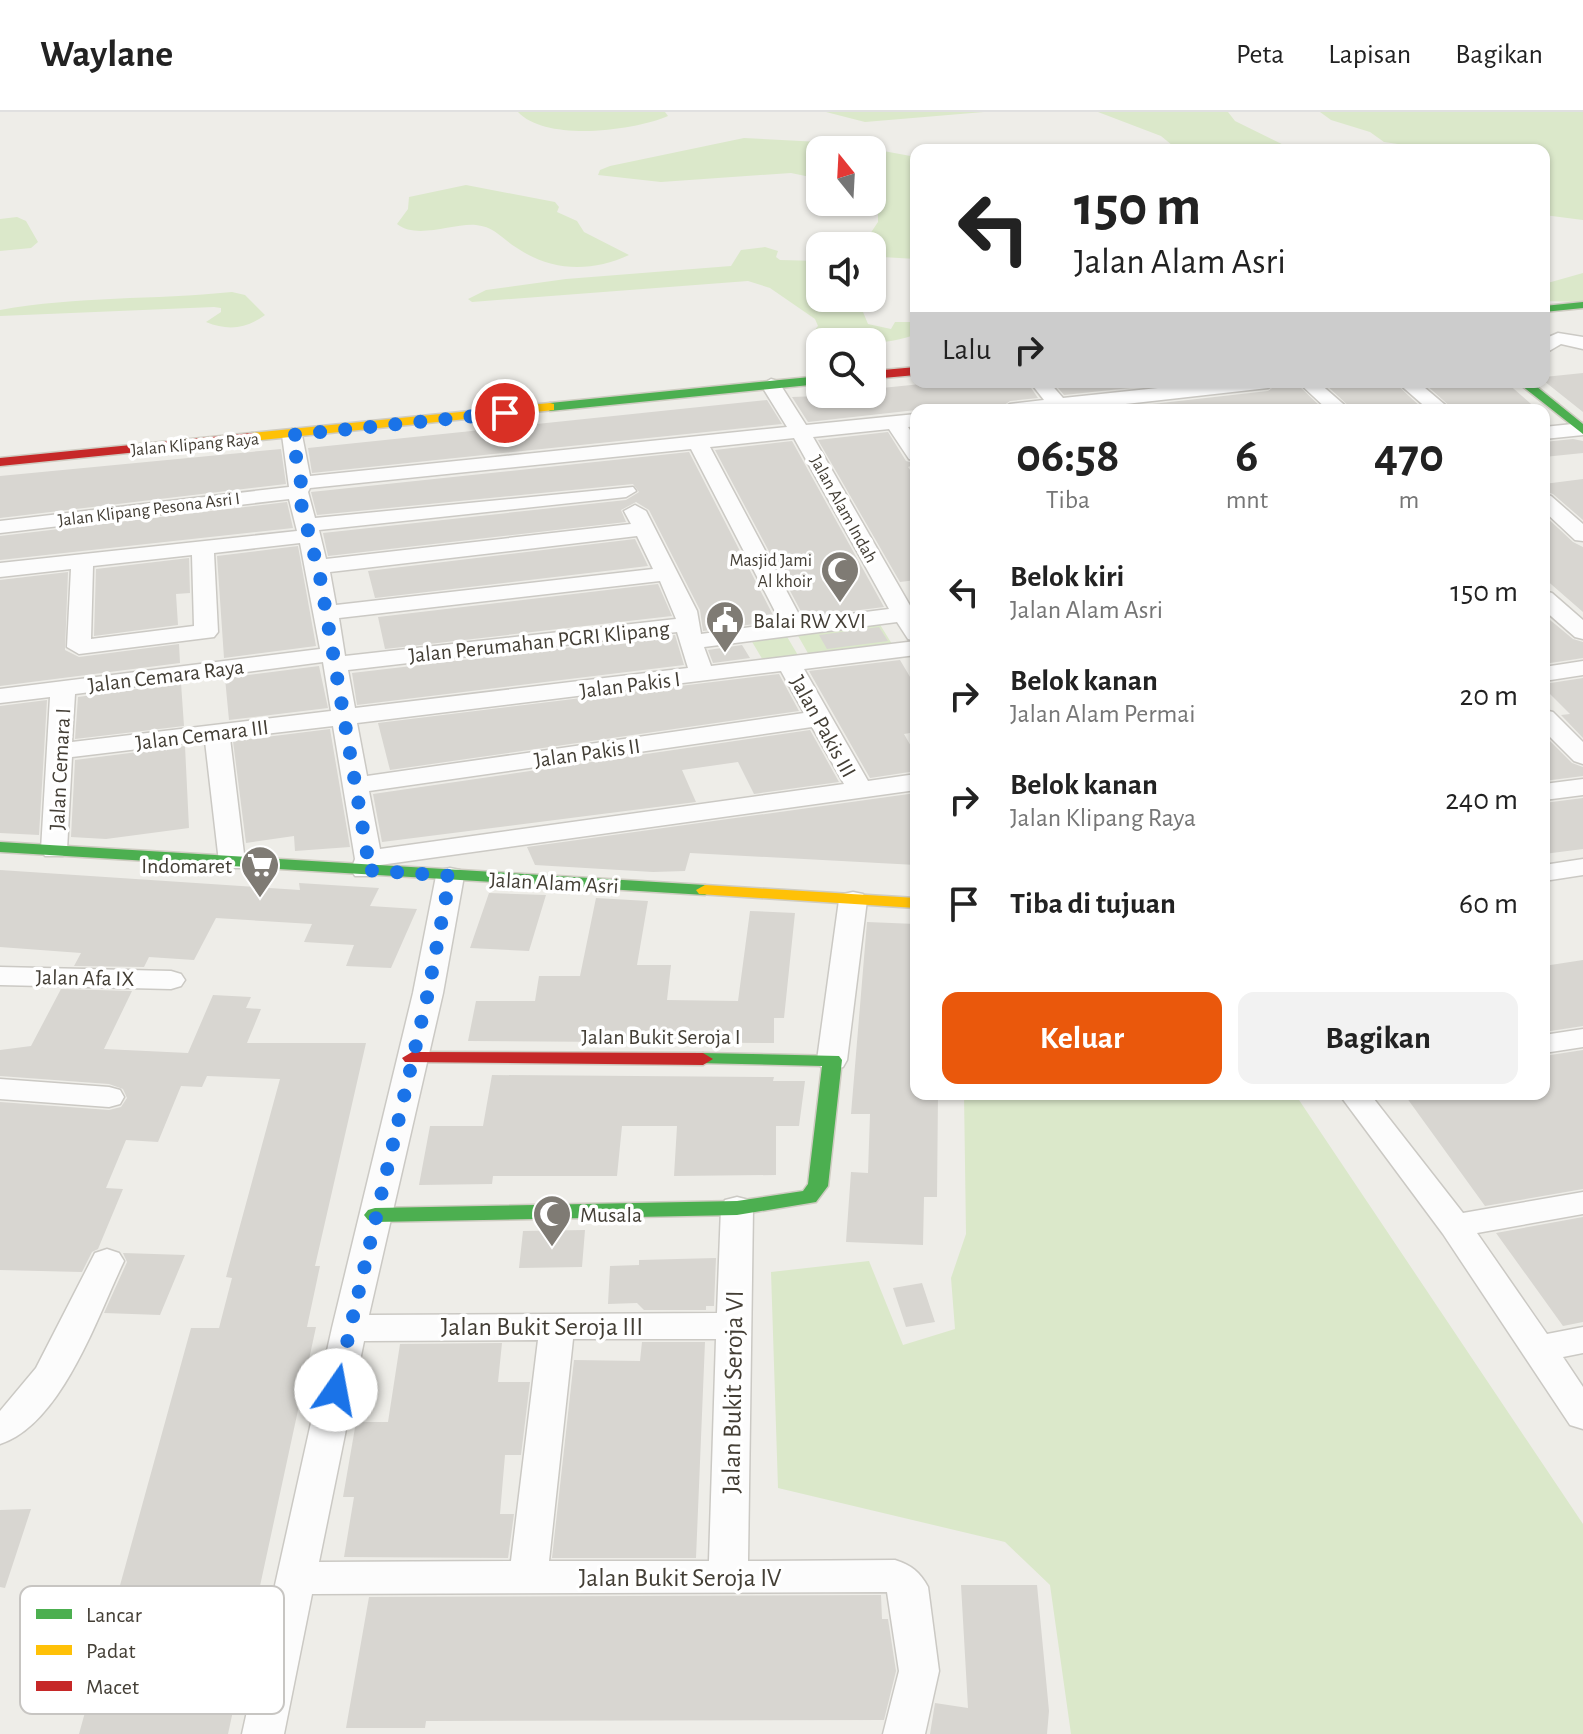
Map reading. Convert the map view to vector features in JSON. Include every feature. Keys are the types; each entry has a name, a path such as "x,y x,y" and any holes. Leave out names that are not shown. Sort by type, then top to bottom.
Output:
{"street":[{"path":"1550,308 1583,305"},
{"path":"1551,343 1583,343"},
{"path":"886,374 910,372"},
{"name":"Jalan Klipang Raya","path":"0,462 806,381"},
{"name":"Jalan Alam Indah","path":"771,385 800,429 904,615"},
{"path":"1044,388 1057,404"},
{"path":"1084,404 1218,388"},
{"path":"1314,388 1333,404"},
{"path":"1414,388 1434,404"},
{"path":"1531,388 1582,429"},
{"path":"300,487 800,429 910,421"},
{"path":"895,422 910,446"},
{"path":"1550,432 1582,429"},
{"path":"292,435 326,613 367,864 910,783"},
{"path":"697,442 795,628"},
{"name":"Jalan Perumahan PGRI Klipang","path":"334,660 632,628 689,634 686,611 626,491 632,484 615,451"},
{"name":"Jalan Klipang Pesona Asri I","path":"0,527 300,487"},
{"path":"0,570 203,549 309,530 626,491"},
{"path":"1550,505 1583,535"},
{"path":"317,567 643,529"},
{"path":"82,563 79,647 206,632 203,549"},
{"path":"326,613 667,574"},
{"path":"1558,608 1583,632"},
{"path":"703,676 689,634 795,628 904,615"},
{"name":"Jalan Pakis I","path":"343,718 910,649"},
{"name":"Jalan Cemara Raya","path":"0,696 334,660"},
{"name":"Jalan Pakis III","path":"789,664 859,788"},
{"path":"1550,673 1583,668"},
{"name":"Jalan Cemara I","path":"54,850 63,688"},
{"name":"Jalan Cemara III","path":"61,751 343,718"},
{"name":"Jalan Pakis II","path":"354,786 820,718"},
{"path":"1550,723 1583,756"},
{"path":"217,733 232,862"},
{"path":"1550,791 1583,787"},
{"name":"Jalan Alam Asri","path":"0,847 232,862 367,864 450,876 910,903"},
{"path":"1550,872 1583,867"},
{"path":"284,1640 349,1328 412,1058 450,876"},
{"path":"375,1215 737,1208 809,1197 818,1186 853,900"},
{"name":"Jalan Afa IX","path":"0,976 171,980"},
{"path":"1550,1043 1583,1038"},
{"name":"Jalan Bukit Seroja I","path":"412,1058 832,1060"},
{"path":"0,1089 109,1097"},
{"path":"1359,1100 1455,1226 1583,1415"},
{"path":"1455,1226 1583,1203"},
{"name":"Jalan Bukit Seroja VI","path":"728,1576 737,1208"},
{"path":"0,1430 20,1416 44,1386 107,1261"},
{"path":"528,1578 557,1326"},
{"name":"Jalan Bukit Seroja III","path":"349,1328 734,1326"},
{"path":"1539,1349 1583,1340"},
{"name":"Jalan Bukit Seroja IV","path":"298,1578 895,1576 908,1587 919,1671 904,1734"},
{"path":"263,1734 267,1714"}],"green space":[{"path":"518,112 665,112 668,116 634,126 590,131 548,127"},
{"path":"826,112 984,112 865,122"},
{"path":"1098,112 1228,112 1235,121 1282,144 1171,144 1161,136"},
{"path":"1320,112 1583,112 1583,220 1550,216 1550,144 1398,144 1384,142 1370,132 1331,120"},
{"path":"744,138 806,141 806,176 791,173 661,182 598,175 600,170"},
{"path":"886,151 910,156 910,259 886,257 886,232 871,232 878,216 886,216"},
{"path":"466,185 555,202 559,207 557,212 577,221 584,232 629,255 587,267 572,267 530,256 483,226 415,231 397,224 408,209 409,197"},
{"path":"17,217 26,221 38,242 31,248 0,251 0,219"},
{"path":"765,247 778,251 776,257 780,260 806,261 806,312 863,312 868,324 891,329 895,322 910,322 910,336 886,341 886,328 816,328 815,319 770,288 748,281 472,302 468,299 486,290 566,279 731,266 741,250"},
{"path":"1583,273 1583,302 1550,301 1550,282"},
{"path":"232,292 245,295 265,315 244,326 229,327 206,322 221,312 221,308 214,307 0,316 0,310 58,302"},
{"path":"879,623 892,644 809,655 797,634"},
{"path":"786,635 799,657 764,662 751,640"},
{"path":"964,1100 1299,1100 1583,1524 1583,1734 1071,1734 1050,1585 1005,1542 778,1488 771,1272 869,1261 903,1345 955,1329 951,1278 966,1234"}],"building":[{"path":"1583,373 1583,412 1550,386 1550,376"},
{"path":"910,385 910,388 1031,388 1038,398 1006,404 910,404 910,411 808,422 792,397 806,396 806,408 886,408 886,388"},
{"path":"1058,388 1130,388 1064,395"},
{"path":"1272,388 1301,388 1318,404 1152,404 1268,391"},
{"path":"1329,388 1400,388 1418,404 1347,404"},
{"path":"1430,388 1513,388 1531,404 1447,404"},
{"path":"767,400 782,424 312,473 308,448"},
{"path":"888,432 906,461 910,462 910,581 900,582 818,440"},
{"path":"792,441 884,607 804,617 715,450"},
{"path":"1550,441 1583,441 1583,453 1550,456"},
{"path":"281,449 286,484 0,518 0,476"},
{"path":"689,452 776,621 703,631 700,610 649,510 636,502 621,510 626,522 328,556 323,533 626,500 639,492 633,484 317,515 311,492"},
{"path":"1583,479 1583,520 1550,493 1550,483"},
{"path":"287,502 293,528 0,560 0,536"},
{"path":"1550,521 1583,547 1583,612 1550,583"},
{"path":"635,539 648,566 375,598 368,571"},
{"path":"298,546 316,646 224,658 217,556"},
{"path":"189,558 190,593 176,594 178,625 94,636 96,569"},
{"path":"68,572 65,650 79,657 179,644 180,663 0,686 0,580"},
{"path":"658,584 672,616 385,649 378,617"},
{"path":"1550,620 1573,639 1583,642 1583,658 1550,663"},
{"path":"879,627 888,641 827,649 819,635"},
{"path":"675,635 684,665 357,705 352,673"},
{"path":"742,645 750,658 713,663 708,650"},
{"path":"900,660 910,677 910,733 904,734 910,744 910,772 870,778 809,671"},
{"path":"319,666 328,708 229,720 225,678"},
{"path":"779,674 799,711 390,770 378,723"},
{"path":"1583,678 1583,738 1561,715 1570,714 1550,694 1550,683"},
{"path":"181,683 184,726 75,739 78,697"},
{"path":"47,700 39,835 0,833 0,706"},
{"path":"330,729 350,847 295,851 294,836 246,843 233,741"},
{"path":"810,730 839,782 754,794 738,762 682,770 696,802 382,842 373,794"},
{"path":"1550,741 1572,763 1583,767 1583,776 1550,780"},
{"path":"185,746 189,828 106,839 71,837 75,760"},
{"path":"910,794 910,865 690,853 685,871 653,872 535,865 527,847"},
{"path":"1583,798 1583,849 1550,853 1550,802"},
{"path":"0,870 300,890 299,883 379,888 370,906 417,909 391,968 346,966 354,945 304,942 312,924 216,918 194,960 149,957 144,967 74,966 81,953 0,947"},
{"path":"489,893 546,895 529,951 470,948"},
{"path":"596,898 648,901 637,965 671,965 667,1000 738,1001 750,911 795,913 784,1018 774,1018 774,1043 468,1041 476,1001 535,1001 539,976 580,976"},
{"path":"867,922 910,924 910,1100 938,1100 937,1197 924,1197 923,1245 846,1242 851,1172 868,1173 870,1114 851,1114"},
{"path":"1583,960 1583,1026 1550,1031 1550,965"},
{"path":"61,989 132,991 104,1049 188,1053 213,995 251,997 246,1008 261,1009 247,1043 366,1043 315,1266 320,1266 307,1327 316,1327 260,1586 120,1586 191,1328 219,1328 232,1278 226,1277 280,1079 207,1076 202,1087 181,1086 158,1142 126,1140 106,1188 123,1189 98,1249 92,1252 82,1272 0,1270 0,1102 109,1110 121,1107 127,1098 123,1089 109,1084 0,1076 0,1050 31,1046"},
{"path":"1583,1050 1583,1189 1485,1206 1408,1100 1550,1100 1550,1055"},
{"path":"492,1075 774,1077 773,1081 805,1081 799,1126 776,1126 776,1175 674,1176 677,1126 622,1126 617,1176 493,1176 492,1184 419,1185 430,1126 483,1126"},
{"path":"1583,1217 1583,1322 1563,1326 1496,1233"},
{"name":"Musala","path":"585,1230 582,1267 519,1268 523,1231"},
{"path":"123,1253 185,1255 160,1315 104,1313 127,1262"},
{"path":"716,1258 714,1306 706,1306 706,1310 644,1310 637,1303 608,1304 610,1266 639,1265 639,1260"},
{"path":"922,1283 935,1322 906,1327 893,1288"},
{"path":"642,1342 705,1342 696,1558 552,1558 574,1360 640,1361"},
{"path":"502,1343 498,1382 530,1382 521,1455 505,1455 500,1514 514,1514 508,1558 344,1557 354,1497 343,1497 356,1422 388,1422 400,1344"},
{"path":"31,1509 5,1588 0,1587 0,1510"},
{"path":"961,1585 1037,1585 1049,1711 1047,1734 930,1734 935,1703 968,1708"},
{"path":"881,1595 882,1619 888,1619 896,1671 884,1720 426,1721 425,1728 346,1728 369,1597"},
{"path":"85,1714 232,1714 228,1734 79,1734"}],"traffic: fast":[{"path":"1550,308 1583,305"},
{"path":"550,407 806,381"},
{"path":"1530,388 1583,430"},
{"path":"0,847 705,890"},
{"path":"375,1215 737,1208 809,1197 818,1186 832,1060 703,1059"}],"traffic: slow":[{"path":"252,437 550,407"},
{"path":"705,890 910,903"}],"traffic: jam":[{"path":"886,374 910,372"},
{"path":"0,462 252,437"},
{"path":"412,1058 703,1059"}],"place":[{"name":"Masjid Jami Al khoir","path":"840,604"},
{"name":"Balai RW XVI","path":"725,654"},
{"name":"Indomaret","path":"260,899"},
{"name":"Musala","path":"552,1248"}],"route":[{"path":"336,1390 428,993 450,876 365,870 368,859 320,577 298,492 301,483 292,435 505,413"}]}
